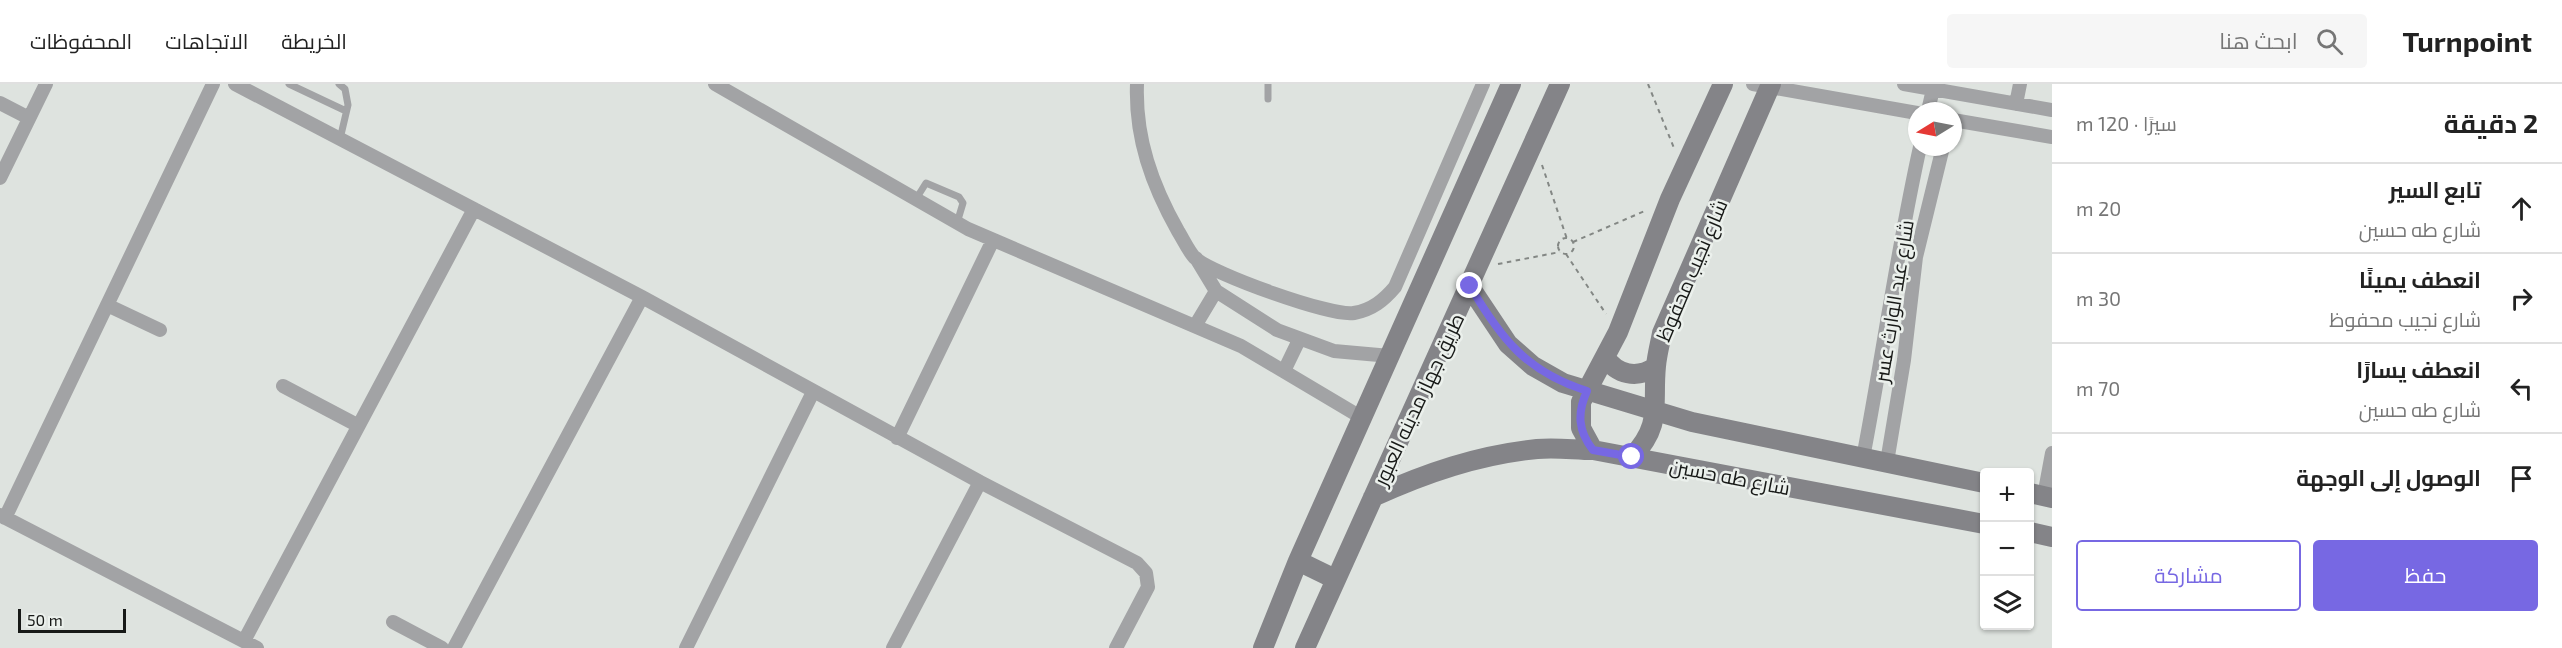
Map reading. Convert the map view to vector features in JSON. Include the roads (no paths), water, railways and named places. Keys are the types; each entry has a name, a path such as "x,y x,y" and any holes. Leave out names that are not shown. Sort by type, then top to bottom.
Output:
{"street":[{"path":"0,178 46,84"},
{"path":"213,84 3,517 257,648"},
{"path":"235,84 642,297 897,438 1137,563 1146,573 1148,587 1116,648"},
{"path":"714,84 957,223 1241,346 1364,419"},
{"path":"1137,84 1140,133 1148,168 1166,209 1216,291 1256,319 1299,340 1335,351 1390,356"},
{"path":"1196,258 1250,285 1334,312 1352,314 1369,309 1385,299 1395,287 1483,84"},
{"name":"طريق جهاز مدينه العبور","path":"1263,648 1298,561 1364,419 1511,84"},
{"path":"1593,450 1581,428 1581,402 1618,332 1670,199 1723,84"},
{"path":"1904,84 2052,110"},
{"path":"2016,104 2020,84"},
{"name":"طريق جهاز مدينه العبور","path":"1305,648 1534,143 1556,85"},
{"path":"1764,85 1908,112"},
{"name":"شارع نجيب محفوظ","path":"1632,457 1644,444 1652,429 1656,411 1655,367 1662,333 1764,85"},
{"path":"1930,102 1933,89"},
{"path":"1954,102 1956,93"},
{"path":"0,103 29,118"},
{"path":"1962,122 2052,137"},
{"name":"شارع عبد الوارث عسر","path":"1863,458 1887,329 1897,253 1918,156"},
{"name":"شارع عبد الوارث عسر","path":"1887,462 1904,360 1916,257 1940,156"},
{"path":"244,641 474,209"},
{"path":"897,438 993,240"},
{"path":"1474,277 1508,344 1533,366 1563,383 1692,422 1980,482"},
{"path":"1195,326 1216,291"},
{"path":"454,648 642,297"},
{"path":"107,305 160,330"},
{"path":"1284,371 1299,340"},
{"path":"1605,357 1615,368 1628,374 1642,373 1655,367"},
{"path":"283,386 357,425"},
{"path":"686,648 813,392"},
{"name":"شارع طه حسين","path":"1373,497 1426,473 1482,457 1540,449 1593,450 1980,523"},
{"path":"2042,496 2052,453"},
{"path":"893,648 980,482"},
{"path":"2034,533 2052,537"},
{"path":"1298,561 1335,579"},
{"path":"393,622 442,648"}],"lane":[{"path":"289,84 346,111"},
{"path":"339,84 345,89 346,111 339,139"},
{"path":"1268,84 1268,99"},
{"path":"916,199 927,183 959,197 963,203 957,223"}]}
